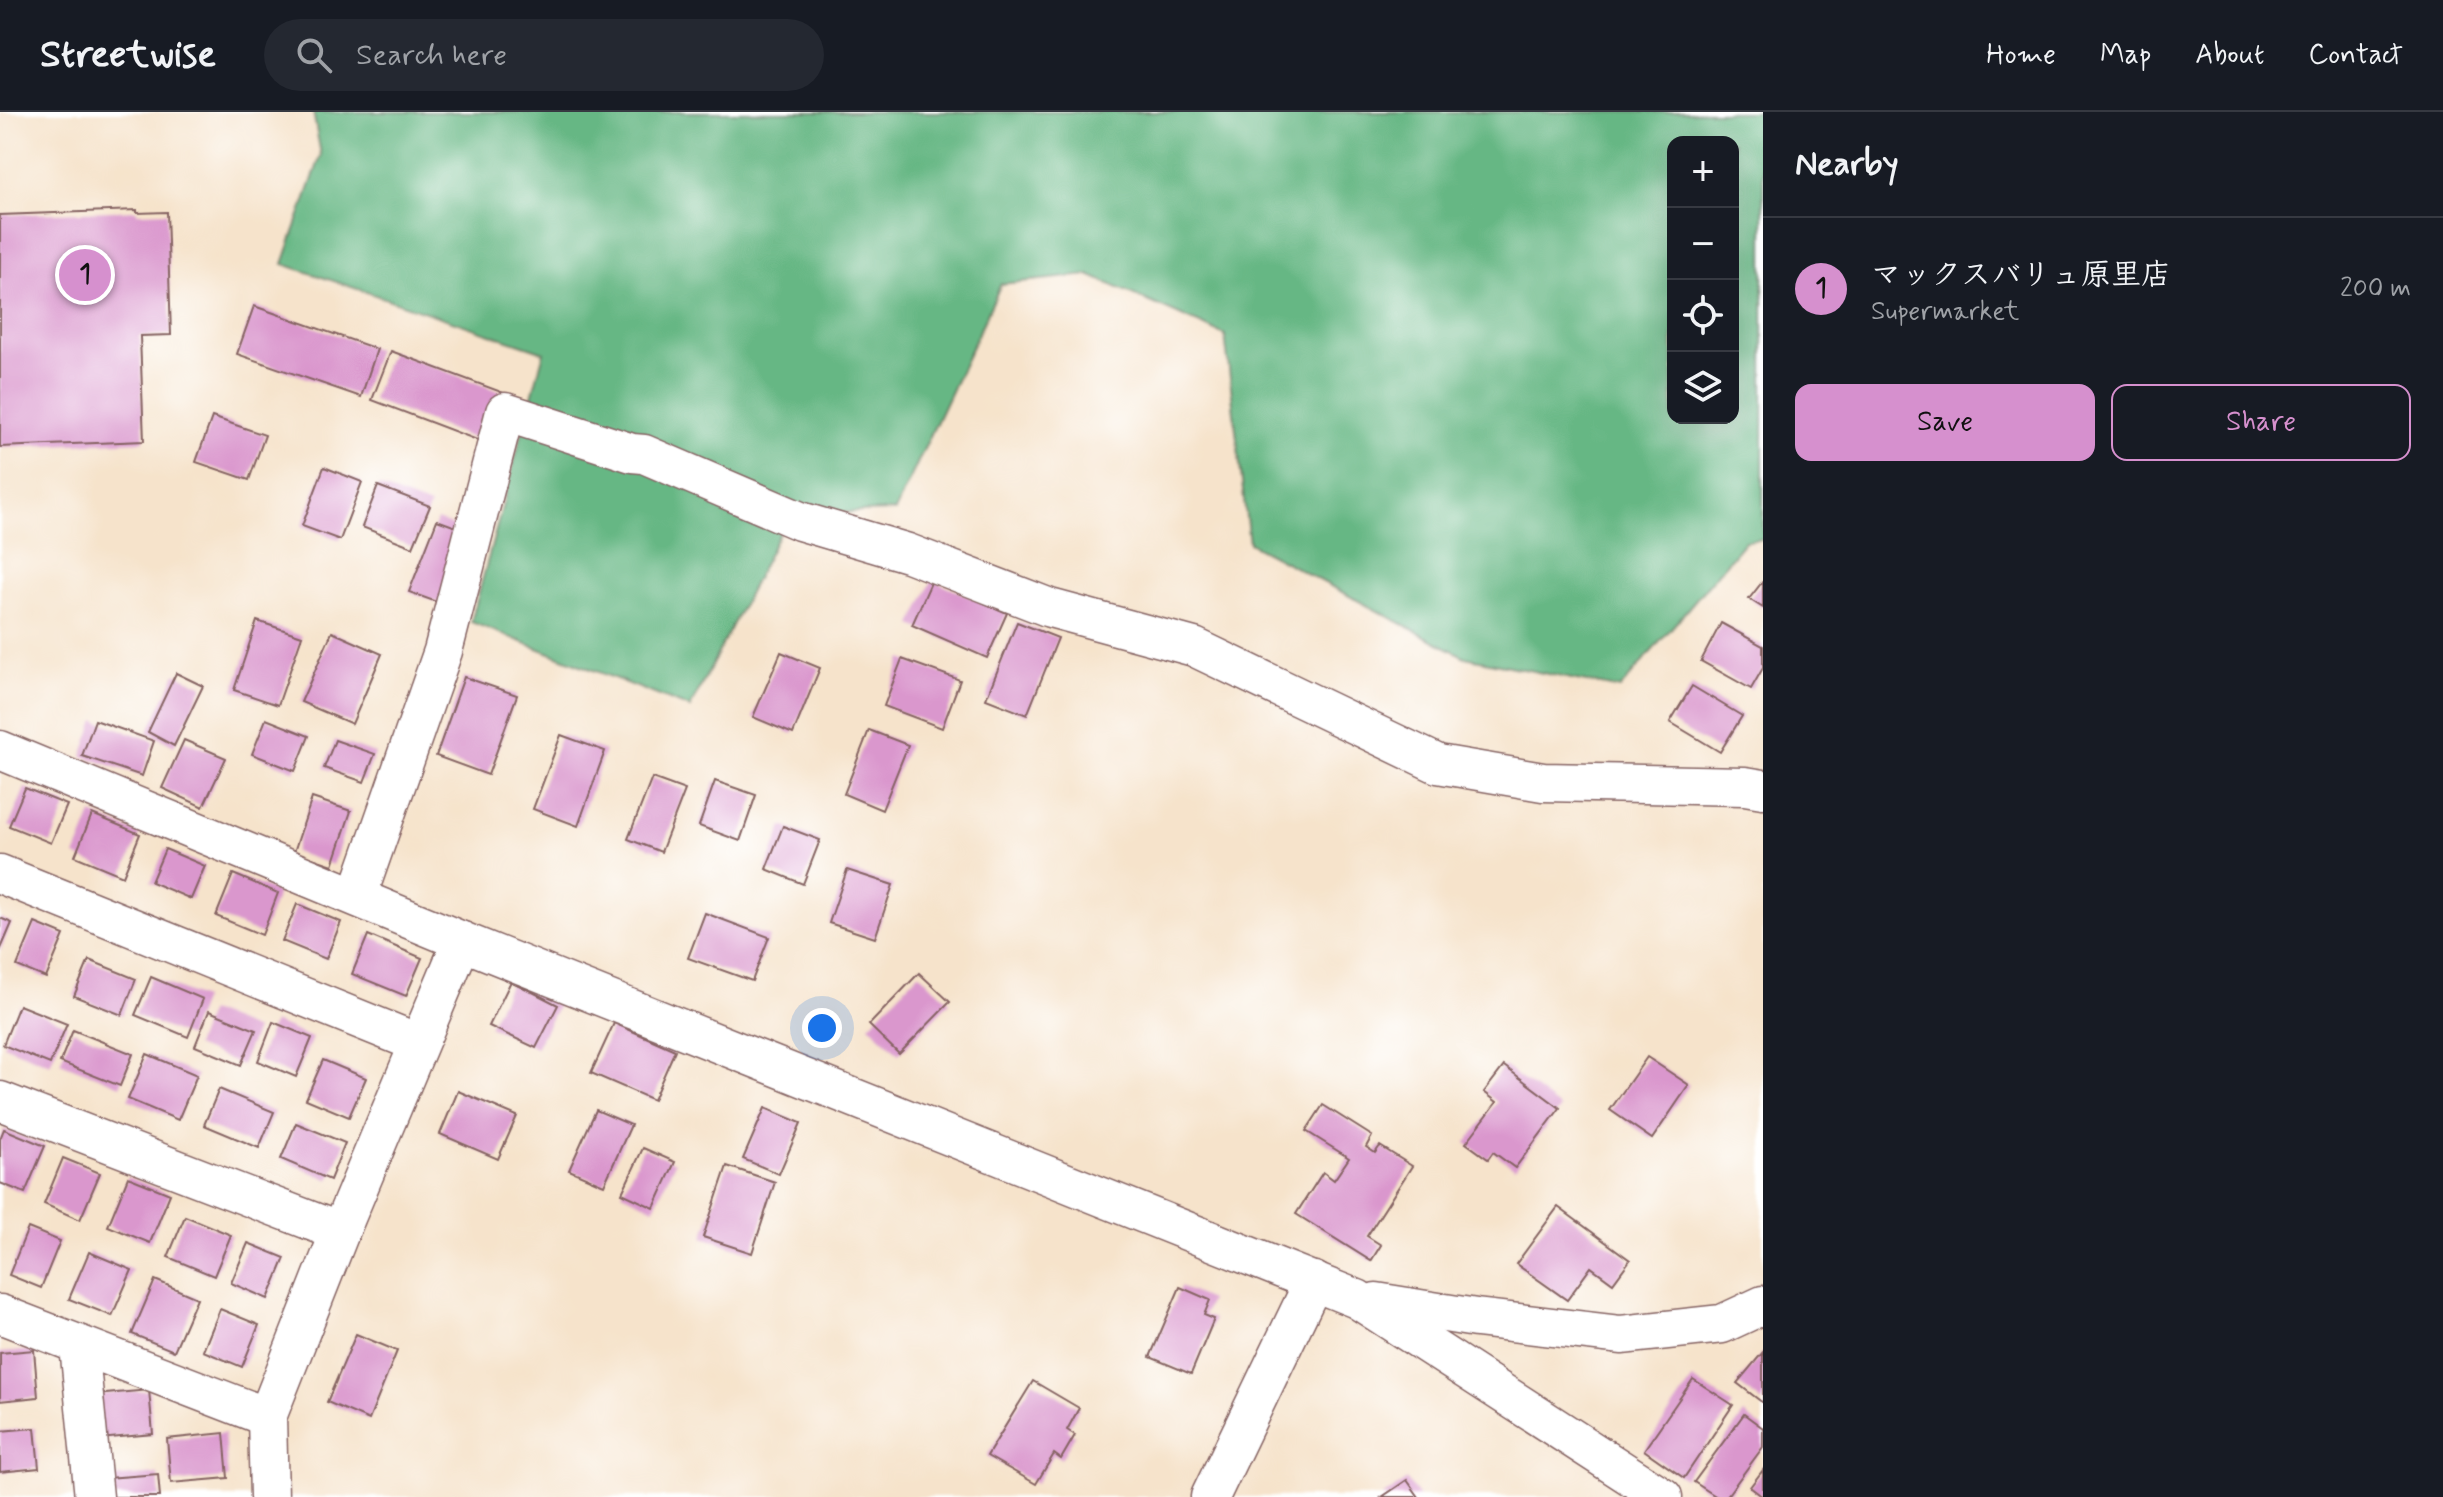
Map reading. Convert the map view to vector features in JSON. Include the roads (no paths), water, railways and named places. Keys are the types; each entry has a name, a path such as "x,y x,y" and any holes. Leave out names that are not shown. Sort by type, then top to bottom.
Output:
{"street":[{"path":"357,897 443,651 505,412 632,453 644,454 800,521 908,553 1050,608 1194,647 1438,764 1543,782 1745,786 1763,789"},
{"path":"0,750 462,941 1357,1299 1663,1497"},
{"path":"0,874 418,1043"},
{"path":"269,1497 267,1417 340,1232 462,941"},
{"path":"0,1101 340,1232"},
{"path":"1210,1497 1314,1281"},
{"path":"1357,1299 1476,1318 1621,1335 1722,1324 1763,1305"},
{"path":"0,1314 267,1417"},
{"path":"79,1346 94,1497"}],"place":[{"name":"マックスバリュ原里店","path":"85,275"}]}
